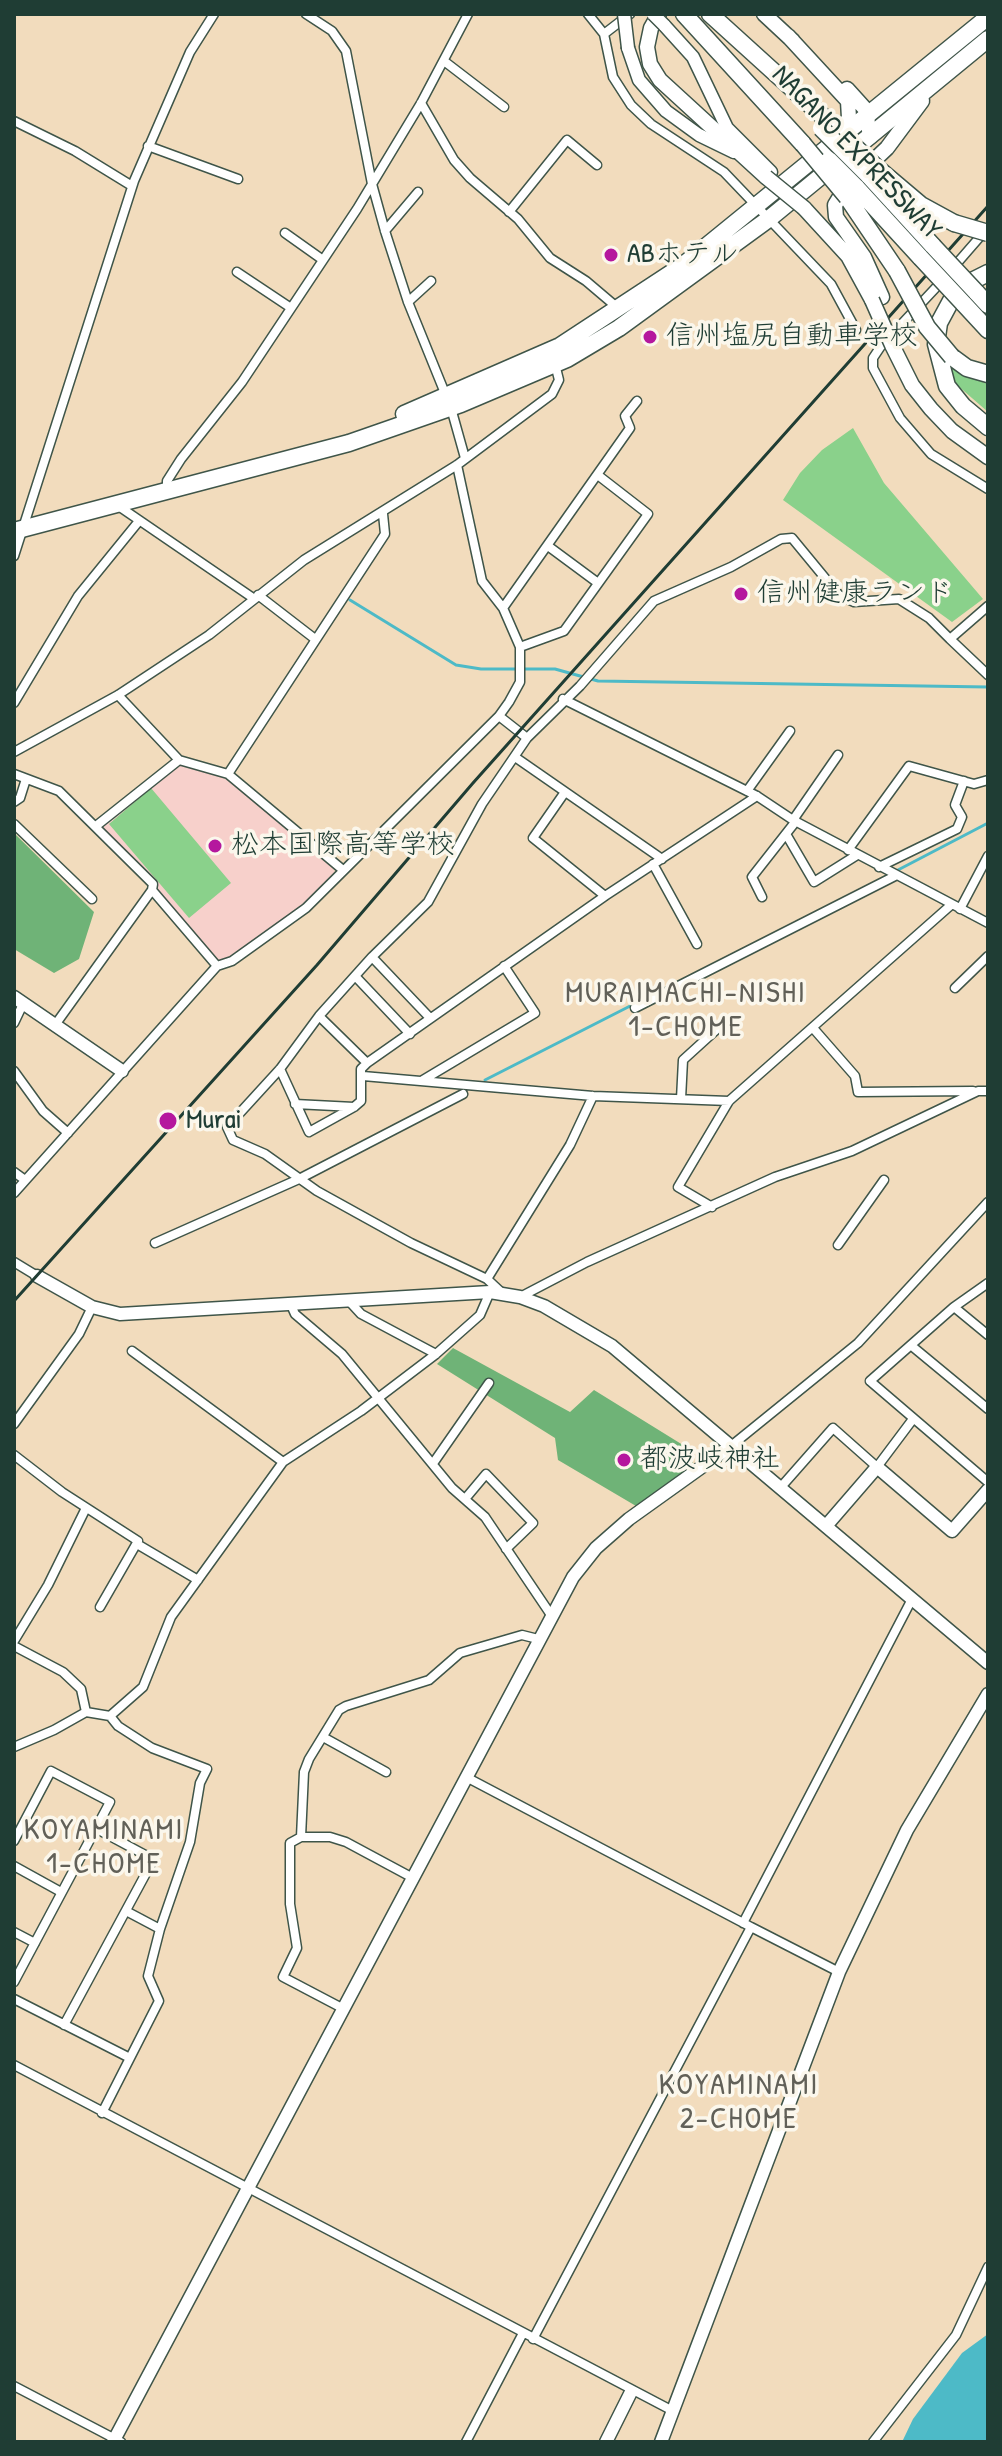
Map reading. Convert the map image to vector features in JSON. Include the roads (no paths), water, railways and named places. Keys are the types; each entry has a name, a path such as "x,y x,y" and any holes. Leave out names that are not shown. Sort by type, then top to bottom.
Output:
{"highway":[{"path":"684,14 815,133 862,182 897,271 927,327 952,357 967,368 988,374"},
{"name":"NAGANO EXPRESSWAY","path":"710,14 815,133 970,297 988,330"},
{"path":"18,530 349,443 373,428 448,402 608,336 764,212 803,171 988,17"},
{"path":"552,357 870,137 988,41"},
{"path":"862,182 921,205 954,223 988,230"},
{"path":"988,273 966,284 953,297 939,323 936,344 947,386 963,406 988,427"},
{"name":"NAGANO EXPRESSWAY","path":"970,297 988,305"}],"main road":[{"path":"764,14 854,95 868,117 870,137"},
{"path":"662,20 651,28 647,47 654,71 672,94 805,207 848,256 877,299"},
{"path":"788,36 850,106 844,128 803,171"},
{"path":"988,41 915,107 887,148 837,200 836,217 864,257 904,370 941,420 988,457"},
{"path":"854,95 882,106"}],"street":[{"path":"14,556 18,530 132,186 190,52 214,14"},
{"path":"14,1193 217,966 232,961 276,933 499,716 520,682 520,647 503,608 482,581 448,402 408,302 372,184 346,51 332,31 306,14"},
{"path":"167,491 167,481 181,459 235,392 372,184 421,103 468,14"},
{"path":"588,14 604,34 613,77 631,105 651,124 724,172 831,284 856,330"},
{"path":"624,14 628,48 639,80 666,111 699,135 741,155"},
{"path":"604,34 630,14"},
{"path":"653,14 662,20 693,57 727,128 769,174"},
{"path":"444,61 504,107"},
{"path":"421,103 454,160 470,178 509,212 550,258 586,281 619,309"},
{"path":"14,121 75,151 132,186"},
{"path":"509,212 567,140 597,165"},
{"path":"148,146 238,179"},
{"path":"385,231 418,192"},
{"path":"988,230 881,346 873,358 873,368 900,418 931,454 988,489"},
{"path":"285,233 323,260"},
{"path":"237,272 291,308"},
{"path":"408,302 431,281"},
{"path":"14,752 118,695 209,635 304,560 383,514 461,462 552,394 559,380 552,357"},
{"path":"503,608 599,476 602,465 630,428 625,416 637,401"},
{"path":"520,647 564,631 648,514 599,476"},
{"path":"117,505 256,596 315,639"},
{"path":"228,774 385,534 383,514"},
{"path":"14,703 78,596 139,521"},
{"path":"988,675 929,618 899,599 854,602 839,595 792,538 781,539 731,567 654,601 580,686 563,699 527,738 482,804 428,902 372,957 319,1016 280,1069 227,1127 233,1140 265,1154 299,1179 411,1243 493,1288 571,1319 607,1342 988,1663"},
{"path":"548,546 598,583"},
{"path":"950,639 988,606"},
{"path":"118,695 179,760 228,774 343,870"},
{"path":"563,699 757,796 794,821 988,923"},
{"path":"499,716 527,738"},
{"path":"747,791 790,731"},
{"path":"762,897 752,877 786,834 838,755"},
{"path":"515,757 658,862 697,944"},
{"path":"96,826 179,760"},
{"path":"848,850 909,766 964,781 988,780"},
{"path":"14,774 59,791 153,884 152,890 55,1025"},
{"path":"14,802 20,798 26,779"},
{"path":"879,867 957,829 962,817 955,805 964,781"},
{"path":"565,792 533,838 605,896"},
{"path":"280,1069 309,1132 354,1107 361,1101 361,1069 367,1063 605,896 757,796"},
{"path":"14,824 92,899"},
{"path":"786,834 814,882 857,855"},
{"path":"712,1207 678,1187 729,1101 956,907 988,856"},
{"path":"635,1008 895,876"},
{"path":"152,890 217,966"},
{"path":"955,988 988,956"},
{"path":"372,957 430,1018"},
{"path":"423,1080 535,1013 504,966"},
{"path":"355,976 410,1034"},
{"path":"14,1023 19,1000 122,1071"},
{"path":"319,1016 367,1063"},
{"path":"813,1028 855,1076 858,1092 988,1091"},
{"path":"681,1099 683,1060 716,1030"},
{"path":"14,1071 43,1111 68,1133"},
{"path":"363,1076 593,1096 729,1101"},
{"path":"520,1297 587,1262 775,1177 852,1151 978,1091"},
{"path":"155,1243 299,1179 463,1094"},
{"path":"110,1716 143,1687 171,1617 283,1462 379,1398 480,1315 593,1096"},
{"path":"295,1104 354,1107"},
{"path":"14,1172 25,1180"},
{"path":"838,1245 884,1180"},
{"path":"14,2386 116,2441 342,2008 538,1639 582,1563 629,1519 731,1446 858,1343 988,1202"},
{"path":"14,1262 92,1307 137,1314 349,1301 493,1288"},
{"path":"988,1283 954,1307 913,1347 870,1381 988,1482"},
{"path":"349,1301 361,1314 436,1354"},
{"path":"291,1305 295,1314 342,1354 465,1499 485,1517 551,1615"},
{"path":"14,1424 79,1334 92,1307"},
{"path":"954,1307 988,1335"},
{"path":"913,1347 988,1409"},
{"path":"132,1351 283,1462"},
{"path":"434,1462 489,1383"},
{"path":"826,1526 913,1419"},
{"path":"781,1487 833,1428 952,1531 988,1490"},
{"path":"14,1455 86,1508 138,1541 137,1544 198,1580"},
{"path":"465,1499 486,1474 533,1523 506,1549"},
{"path":"86,1508 48,1585 14,1643 63,1672 81,1689 86,1712"},
{"path":"100,1607 137,1544"},
{"path":"533,2339 912,1599"},
{"path":"301,1837 304,1772 339,1710 429,1680 460,1653 522,1635 538,1639"},
{"path":"661,2442 839,1972 907,1830 988,1694"},
{"path":"14,1747 86,1712 110,1716 118,1726 152,1748 207,1769 200,1783 190,1842 160,1929 148,1976 159,2001 102,2113"},
{"path":"323,1737 386,1772"},
{"path":"14,1841 51,1771 110,1802 14,1982"},
{"path":"466,1777 839,1972"},
{"path":"64,2025 151,1864 149,1857 95,1828"},
{"path":"342,2008 283,1977 297,1948 290,1904 290,1843 301,1837 330,1837 346,1842 413,1878"},
{"path":"14,1866 61,1892"},
{"path":"126,1911 160,1929"},
{"path":"14,1932 35,1943"},
{"path":"14,1999 128,2057"},
{"path":"14,2065 522,2335 673,2411"},
{"path":"873,2442 956,2335 988,2267"},
{"path":"466,2442 522,2335"},
{"path":"606,2442 631,2392"}],"water":[{"path":"988,2334 988,2442 902,2442 913,2419 962,2353"}],"waterway":[{"path":"350,600 456,665 481,669 555,669 598,681 988,687"},
{"path":"896,871 988,823"},
{"path":"485,1080 636,1003"}],"railway":[{"path":"14,1301 317,965 473,783 988,206"}],"place":[{"name":"ABホテル","path":"611,255"},
{"name":"信州塩尻自動車学校","path":"650,337"},
{"name":"信州健康ランド","path":"741,594"},
{"name":"松本国際高等学校","path":"215,846"},
{"name":"Murai","path":"168,1121"},
{"name":"都波岐神社","path":"624,1460"}],"district":[{"name":"MURAIMACHI-NISHI 1-CHOME","path":"686,1011"},
{"name":"KOYAMINAMI 1-CHOME","path":"104,1848"},
{"name":"KOYAMINAMI 2-CHOME","path":"739,2103"}]}
